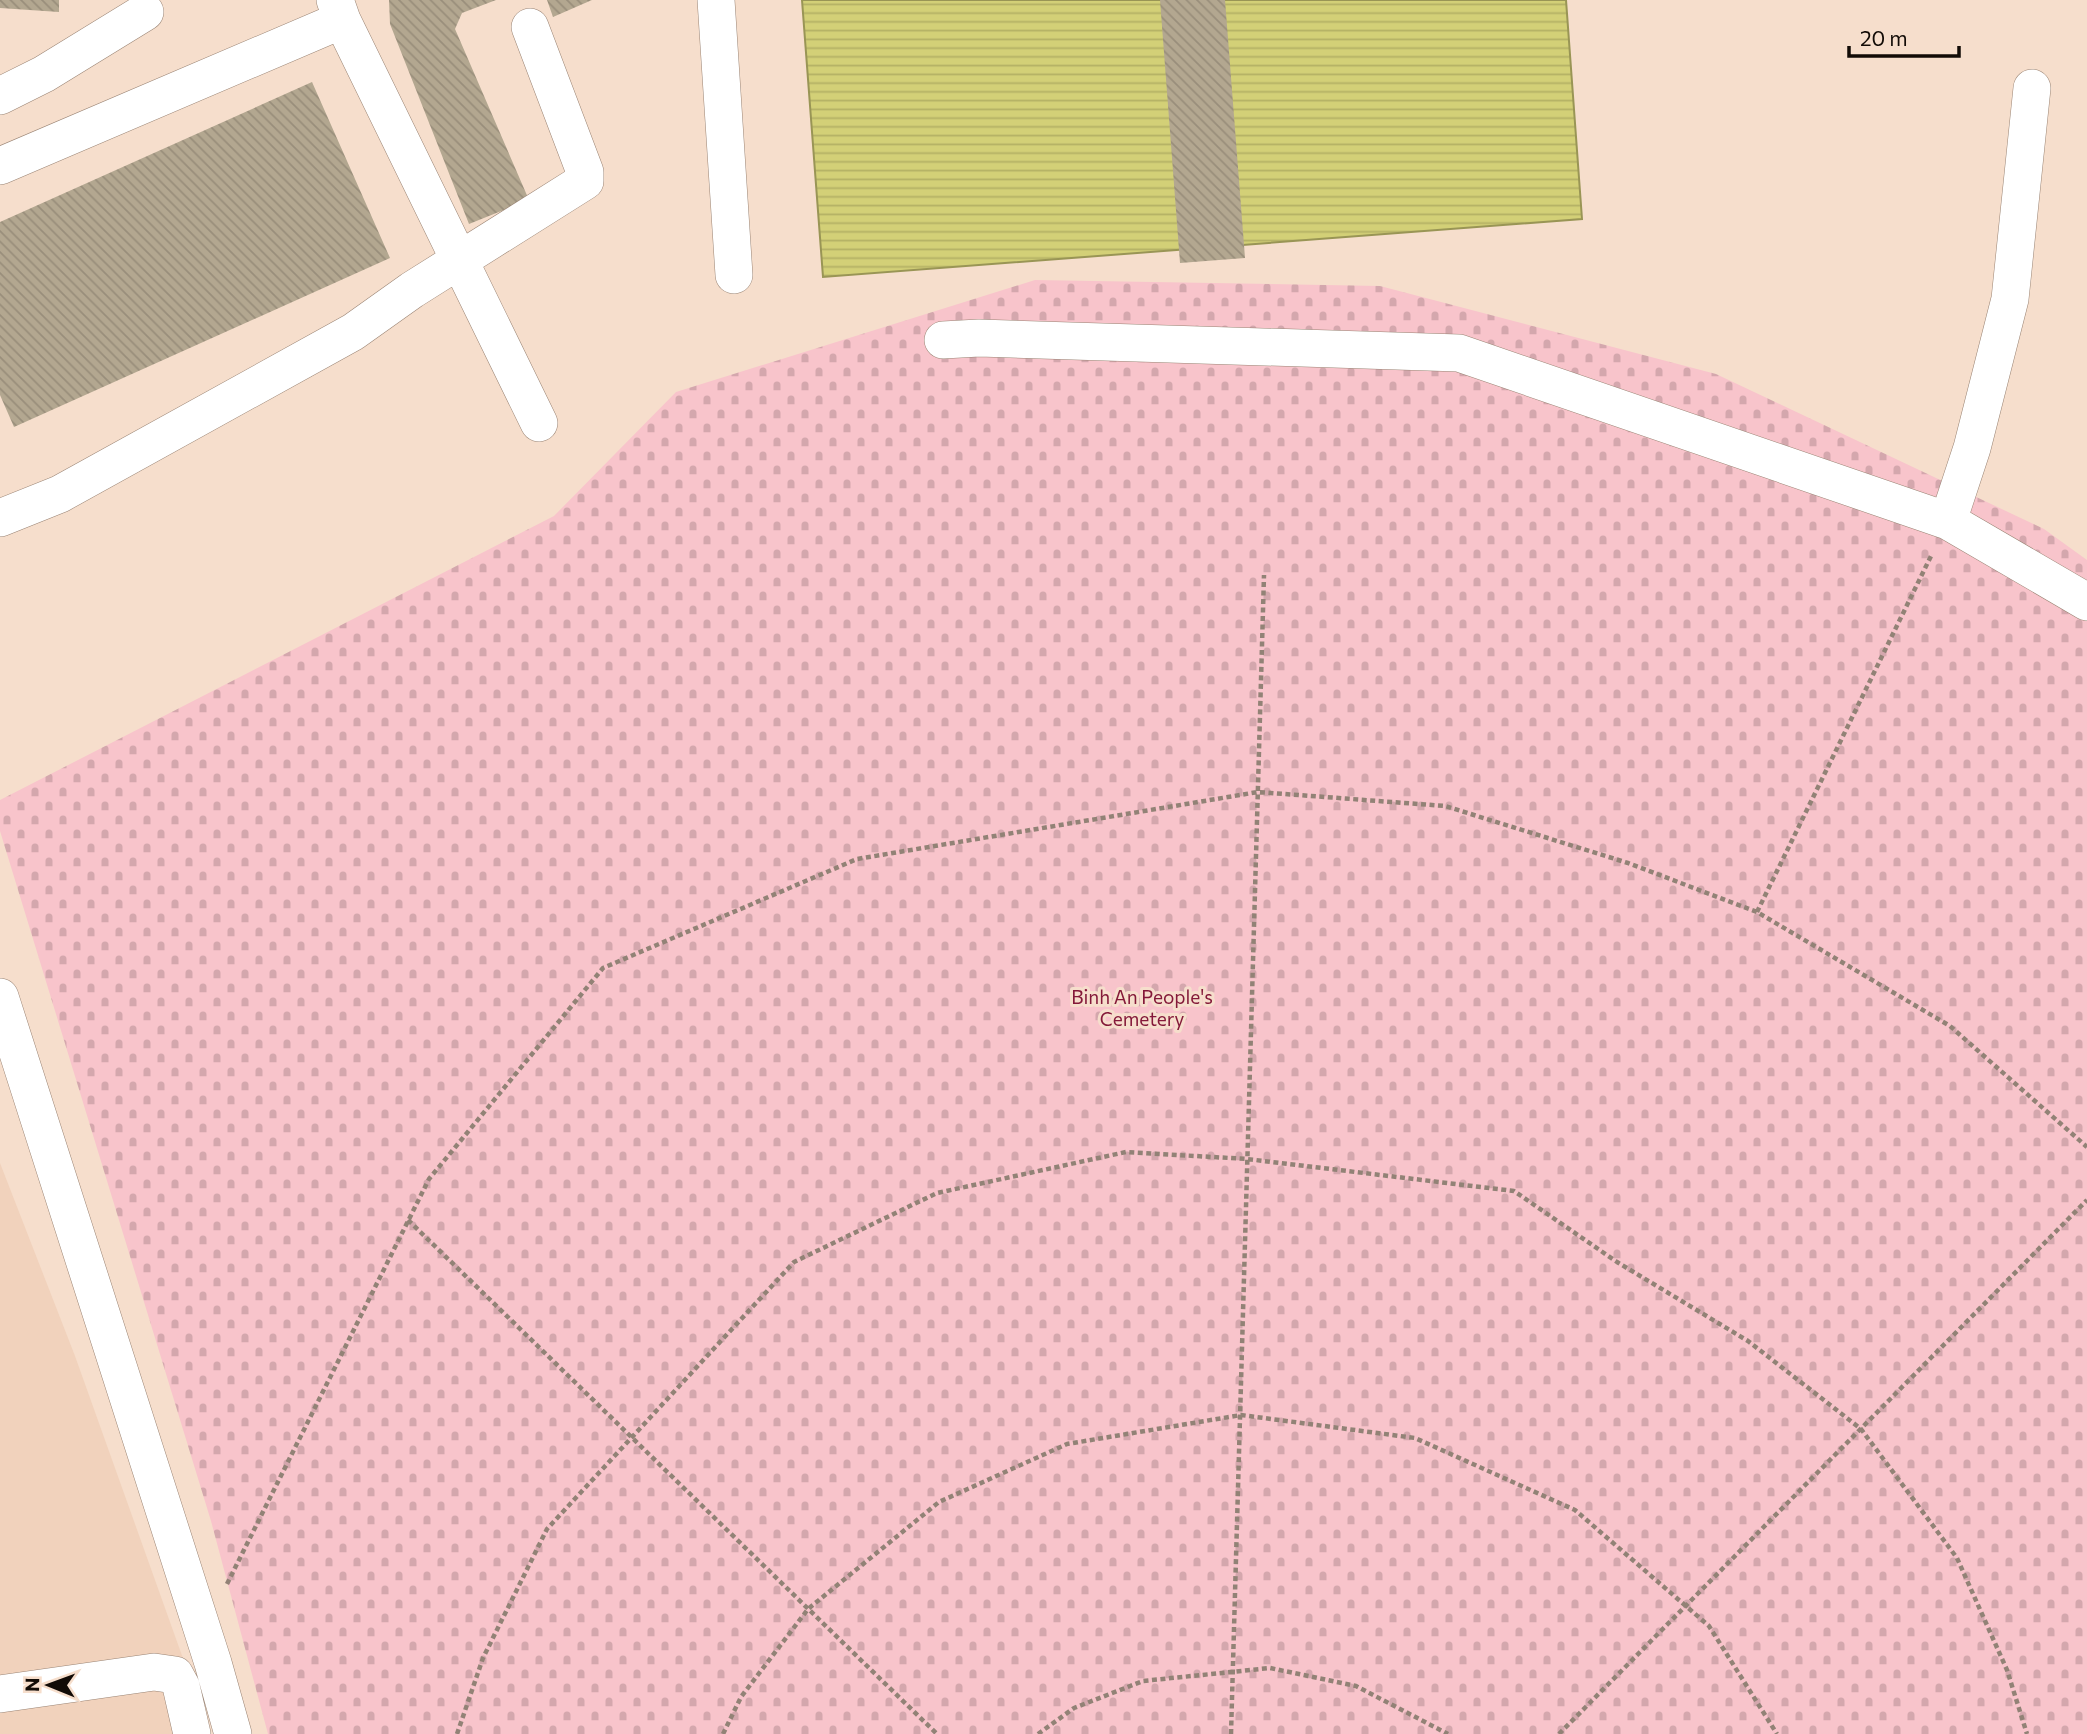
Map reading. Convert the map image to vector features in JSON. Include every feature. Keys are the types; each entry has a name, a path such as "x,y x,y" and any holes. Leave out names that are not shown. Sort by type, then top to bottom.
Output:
{"lane":[{"path":"716,0 734,275"},
{"path":"0,166 339,10 539,423"},
{"path":"0,96 44,74 145,12"},
{"path":"0,518 60,494 353,332 459,260 584,181 585,172 530,27"},
{"path":"1948,521 1972,448 2010,299 2032,88"},
{"path":"943,340 979,338 1459,353 1948,521 2087,602"},
{"path":"0,997 203,1632 233,1734"},
{"path":"0,1693 154,1672 175,1675 181,1686 192,1734"}],"path":[{"path":"1756,912 1948,521"},
{"path":"1231,1734 1264,575"},
{"path":"203,1632 429,1179 603,968 857,859 1258,792 1445,806 1628,863 1756,912 1950,1026 2087,1147"},
{"path":"457,1734 483,1658 547,1529 793,1262 937,1193 1126,1152 1247,1159 1514,1191 1618,1262 1748,1341 1861,1429 1957,1558 2007,1670 2027,1734"},
{"path":"1559,1734 2087,1200"},
{"path":"408,1220 937,1734"},
{"path":"723,1734 741,1697 808,1609 939,1502 1067,1444 1241,1415 1415,1438 1575,1510 1709,1626 1777,1734"},
{"path":"1038,1734 1074,1708 1143,1681 1270,1668 1356,1686 1448,1734"}],"shaded area":[{"path":"802,0 1566,0 1582,219 823,277"},
{"path":"0,1163 75,1356 210,1734 0,1734"}],"green space":[{"name":"Binh An People's Cemetery","path":"1035,280 1380,286 1716,374 2044,529 2087,560 2087,1734 268,1734 211,1521 0,831 0,800 554,516 676,392"}],"building":[{"path":"0,0 59,0 59,12 0,8"},
{"path":"389,0 496,0 462,13 455,29 529,200 469,224 390,24"},
{"path":"547,0 592,0 553,17"},
{"path":"1160,0 1225,0 1245,258 1180,263"},
{"path":"312,82 390,258 14,427 0,395 0,222"}]}
